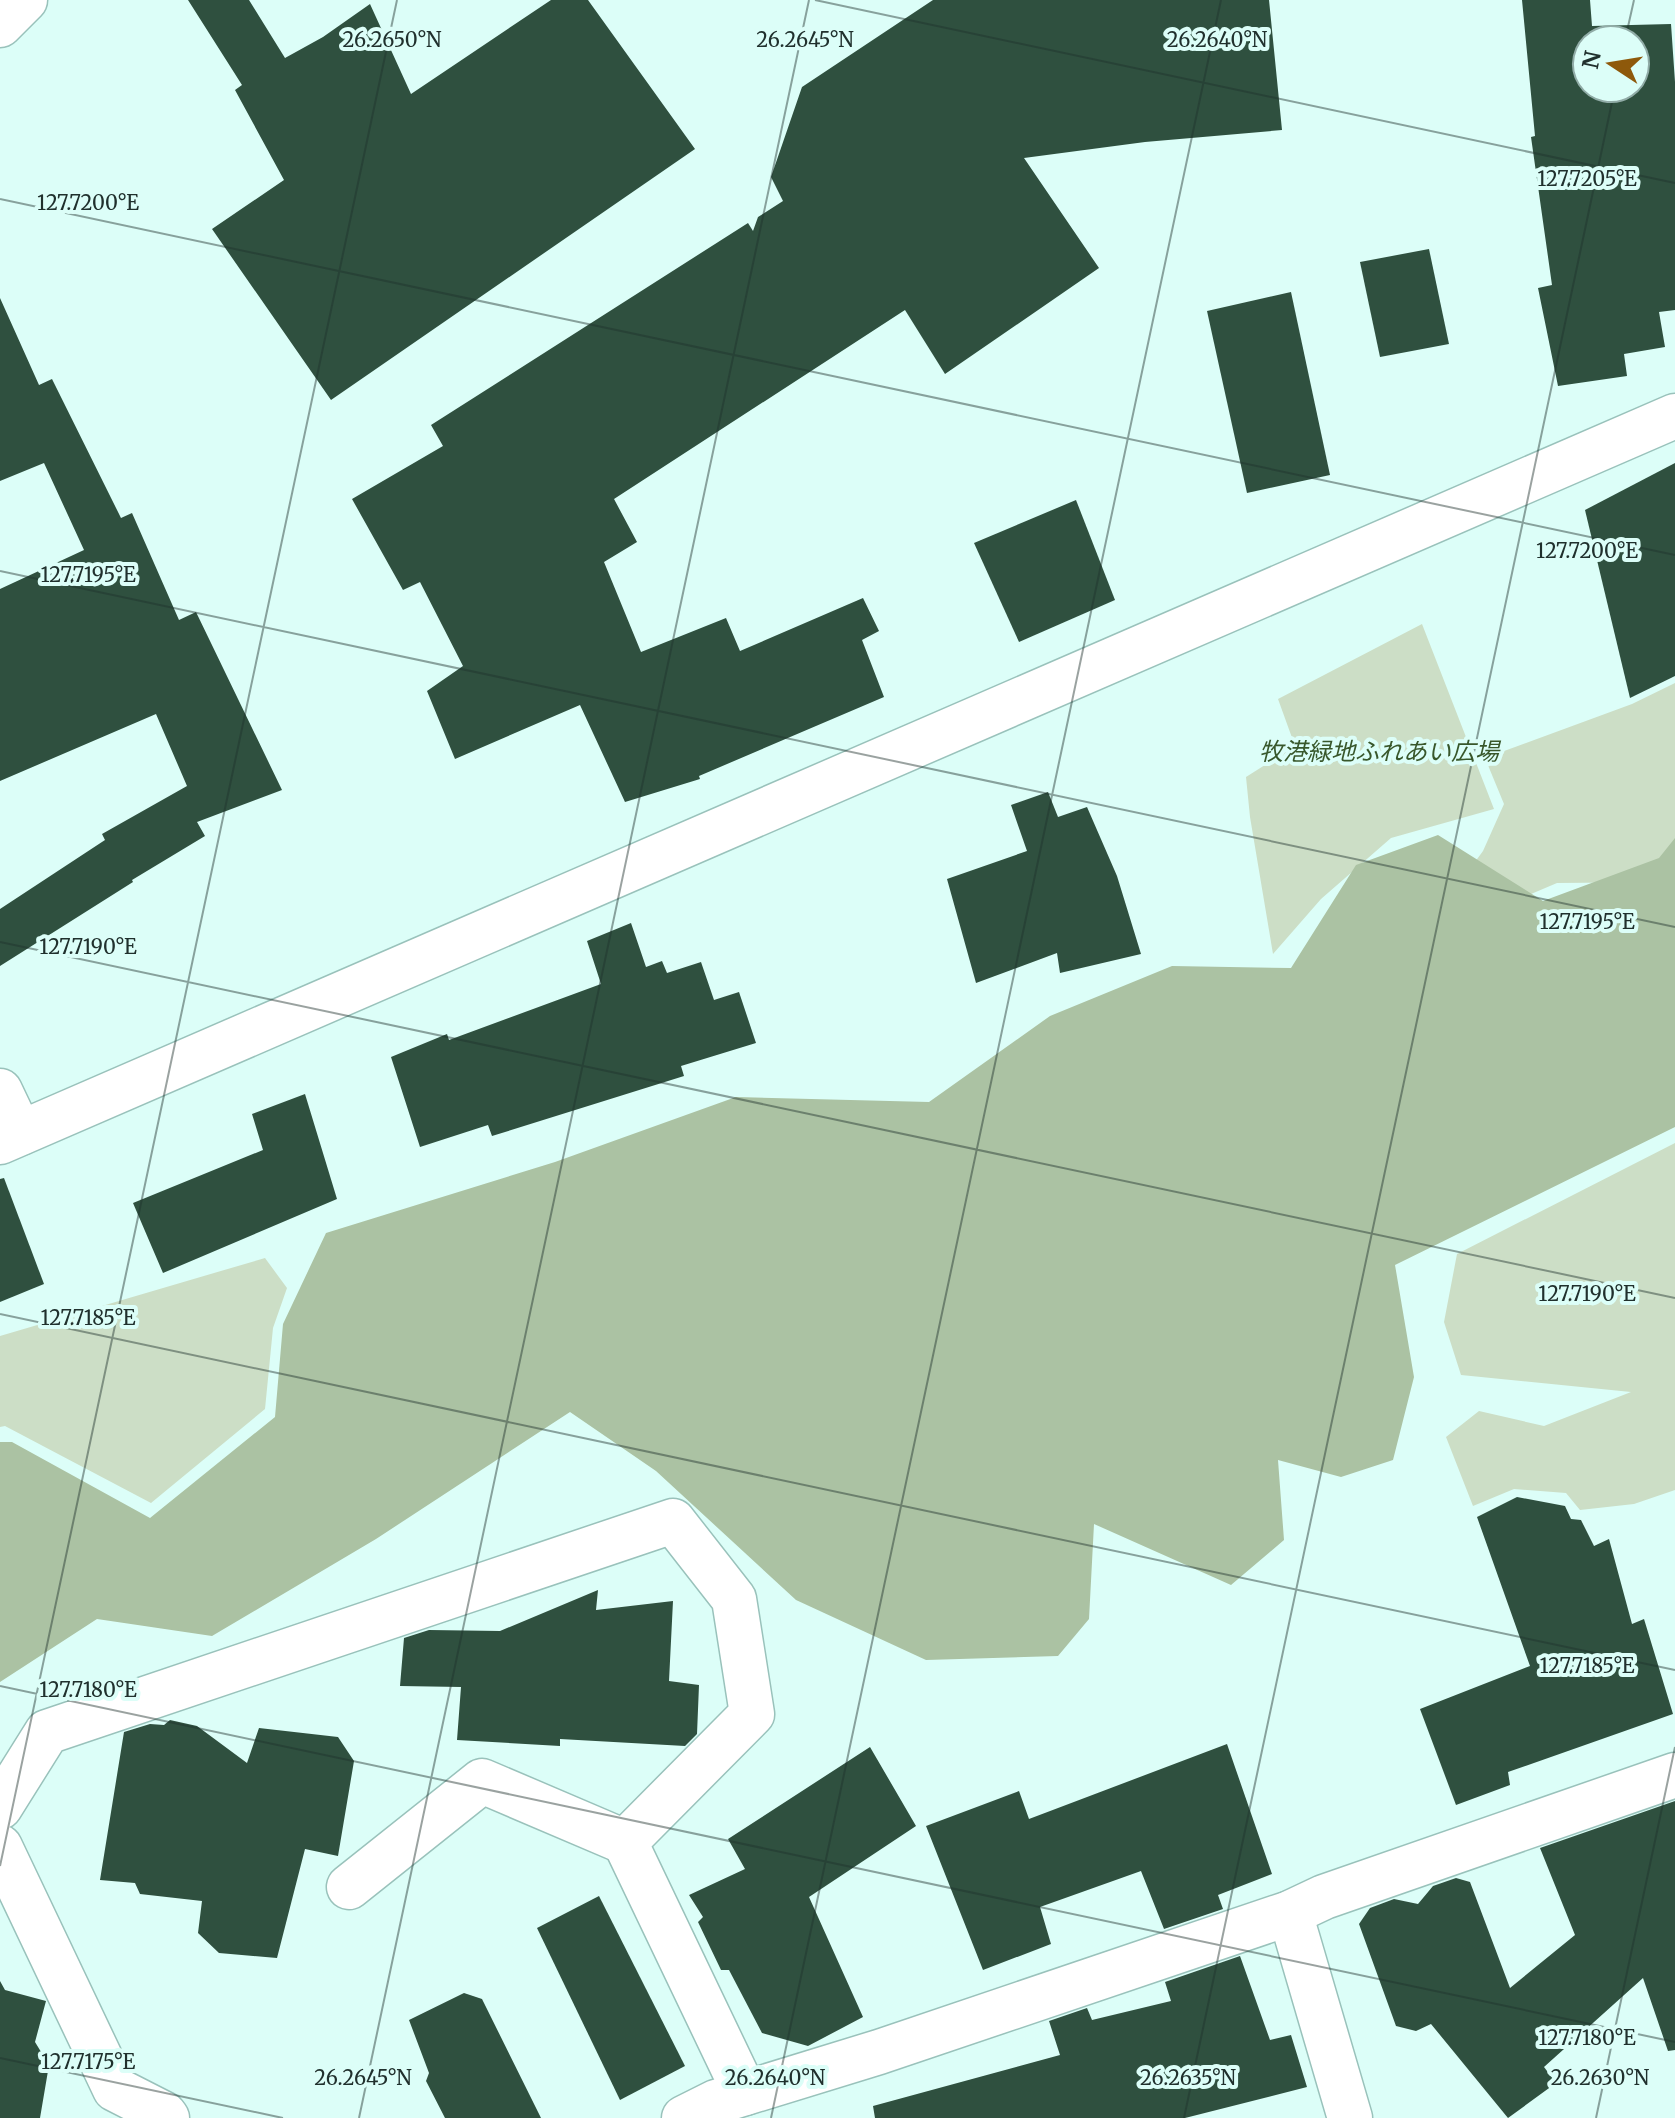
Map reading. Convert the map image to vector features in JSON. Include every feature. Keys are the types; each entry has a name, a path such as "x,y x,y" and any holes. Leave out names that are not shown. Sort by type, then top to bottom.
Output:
{"street":[{"path":"0,25 25,0"},
{"path":"0,1091 10,1138 1675,416"},
{"path":"0,1807 47,1732 673,1521 734,1599 752,1714 625,1842"},
{"path":"684,2118 716,2102 879,2052 1290,1913 1324,1897 1675,1775"},
{"path":"349,1887 482,1781 625,1842 745,2093"},
{"path":"0,1847 115,2089 167,2118"},
{"path":"1290,1913 1350,2118"}],"green space":[{"name":"牧港緑地ふれあい広場","path":"1422,624 1494,809 1391,838 1321,899 1273,954 1246,777 1295,746 1278,699"},
{"path":"1675,683 1675,882 1557,883 1489,912 1461,881 1483,851 1504,804 1485,758 1632,704"},
{"path":"1438,835 1543,901 1659,858 1675,838 1675,1127 1395,1265 1414,1377 1393,1460 1341,1477 1278,1460 1284,1540 1231,1585 1094,1524 1089,1619 1058,1656 926,1660 796,1600 656,1471 570,1412 376,1539 212,1636 97,1619 0,1682 0,1442 12,1442 150,1518 275,1417 283,1324 326,1233 555,1162 736,1097 929,1102 1050,1016 1172,966 1291,968 1356,865"},
{"path":"1675,1143 1675,1490 1634,1504 1580,1510 1566,1493 1514,1489 1473,1506 1446,1437 1479,1411 1544,1426 1631,1392 1461,1375 1444,1322 1457,1254"},
{"path":"265,1258 287,1288 273,1328 265,1409 151,1503 5,1426 0,1427 0,1336"}],"building":[{"path":"188,0 249,0 285,58 323,37 370,4 411,94 551,0 588,0 695,149 331,400 212,229 284,180 235,90 242,85"},
{"path":"933,0 1269,0 1282,130 1145,142 1024,158 1099,268 945,374 905,310 614,499 637,542 604,562 641,652 726,618 740,651 863,598 879,631 862,640 884,697 699,776 700,779 625,802 580,705 455,759 427,691 463,666 420,582 403,590 352,499 443,446 431,425 748,223 753,231 758,217 783,201 771,177 802,87"},
{"path":"1522,0 1590,0 1592,24 1571,24 1571,104 1651,104 1651,25 1671,24 1675,82 1675,310 1659,312 1665,347 1624,354 1627,376 1558,386 1538,288 1552,285 1531,137 1535,136"},
{"path":"1429,249 1449,344 1380,357 1360,262"},
{"path":"1291,292 1330,475 1247,493 1207,311"},
{"path":"0,298 39,385 52,379 121,518 132,513 179,620 196,612 282,790 197,822 205,836 0,966 0,909 105,840 102,834 187,786 156,714 0,781 0,589 84,550 44,463 0,481"},
{"path":"1675,463 1675,676 1630,698 1585,510"},
{"path":"1076,500 1115,600 1019,642 974,543"},
{"path":"1048,792 1058,817 1087,807 1117,876 1141,954 1060,973 1057,953 976,983 947,879 1027,851 1011,805"},
{"path":"631,923 646,967 662,961 667,973 701,962 714,1000 739,992 756,1043 681,1066 684,1076 492,1136 488,1125 420,1147 391,1057 447,1034 449,1040 601,984 587,941"},
{"path":"305,1094 337,1199 163,1273 133,1203 263,1150 252,1114"},
{"path":"4,1178 44,1284 0,1302 0,1179"},
{"path":"1517,1497 1565,1506 1571,1519 1581,1520 1594,1546 1609,1539 1632,1624 1644,1619 1673,1714 1508,1772 1510,1785 1456,1805 1420,1709 1530,1666 1477,1517"},
{"path":"598,1590 596,1610 673,1601 669,1681 699,1685 697,1734 685,1746 560,1739 560,1746 457,1740 461,1687 400,1686 404,1638 429,1630 500,1631"},
{"path":"170,1720 197,1726 247,1763 259,1728 338,1737 354,1761 338,1856 305,1849 277,1958 219,1953 198,1933 202,1901 140,1894 135,1883 100,1880 124,1732 150,1724 164,1725"},
{"path":"1227,1744 1272,1874 1218,1895 1223,1909 1164,1929 1141,1871 1040,1907 1051,1944 983,1970 926,1826 1019,1791 1029,1819"},
{"path":"870,1747 916,1826 809,1897 863,2017 808,2046 762,2033 729,1970 721,1970 698,1922 703,1917 689,1895 745,1869 728,1839"},
{"path":"1675,1801 1675,2050 1668,2051 1643,1978 1544,2067 1556,2083 1508,2118 1431,2024 1416,2031 1396,2026 1359,1924 1370,1908 1394,1899 1418,1904 1433,1886 1456,1878 1470,1882 1510,1988 1575,1935 1540,1848"},
{"path":"599,1896 685,2066 620,2100 537,1928"},
{"path":"1240,1956 1270,2040 1291,2035 1307,2087 1185,2118 875,2118 873,2106 1060,2055 1049,2021 1087,2008 1092,2020 1171,2001 1165,1982"},
{"path":"0,1981 5,1990 46,2001 35,2042 49,2065 40,2118 0,2118"},
{"path":"464,1993 482,1999 541,2118 445,2118 426,2081 429,2073 409,2020"}]}
